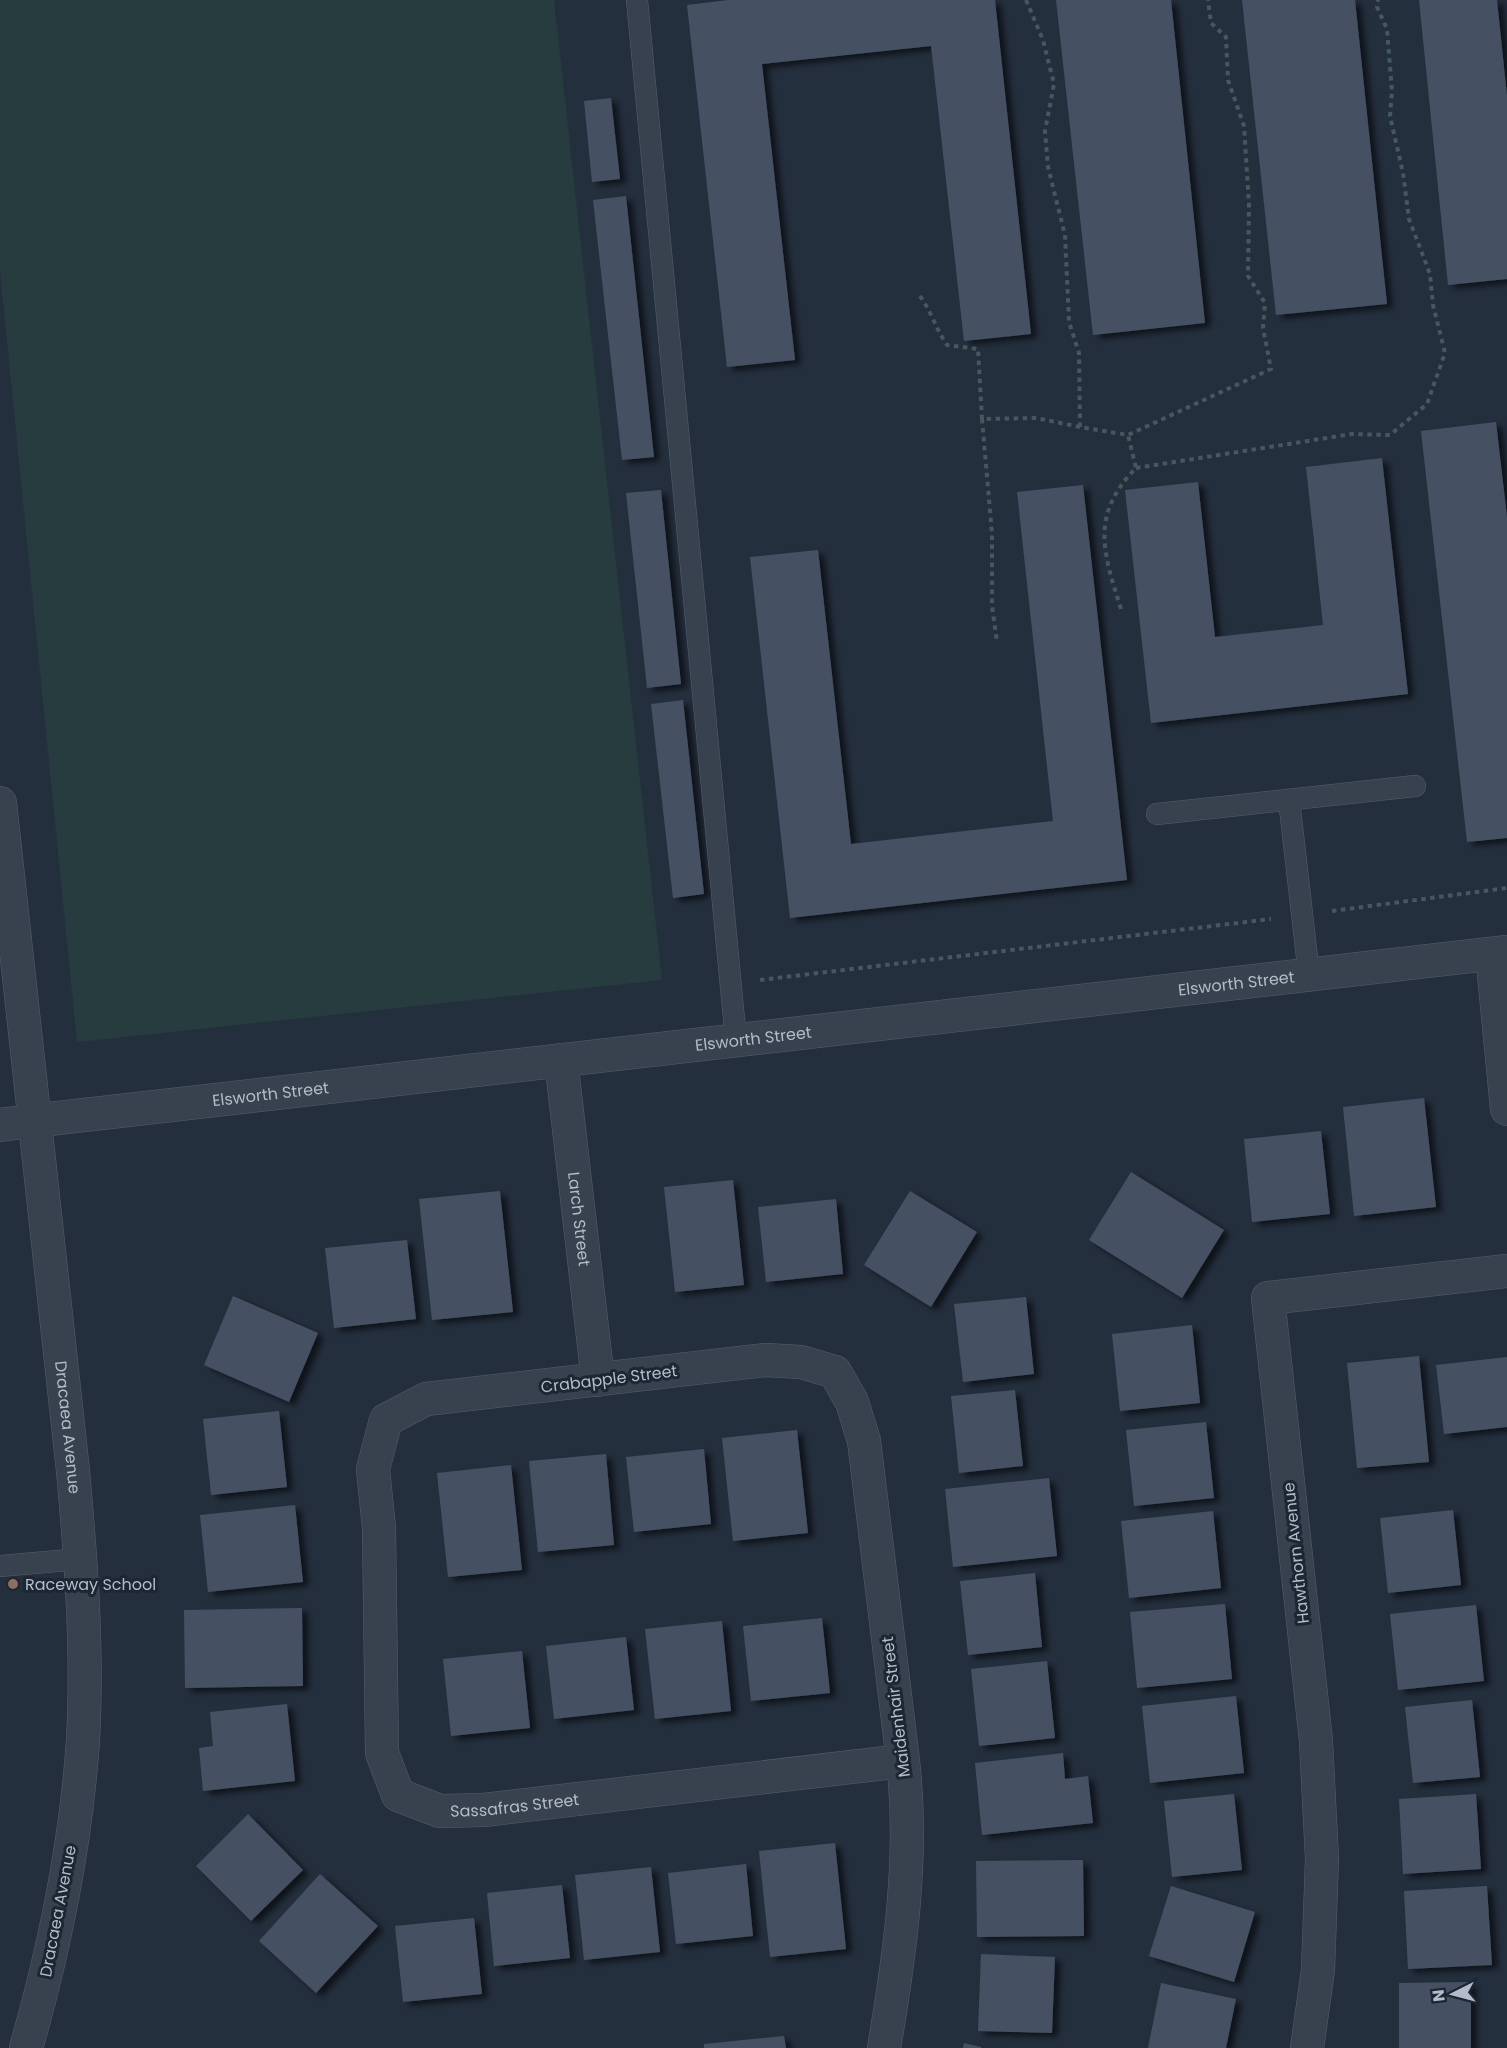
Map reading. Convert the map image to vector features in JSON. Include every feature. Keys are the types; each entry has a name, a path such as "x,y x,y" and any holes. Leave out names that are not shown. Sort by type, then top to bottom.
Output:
{"street":[{"name":"Dracaea Avenue","path":"0,803 32,1121 81,1560 83,1739 72,1844 48,1970 26,2048"},
{"name":"Elsworth Street","path":"0,1125 1499,953"},
{"path":"1499,953 1507,1109"},
{"name":"Larch Street","path":"561,1060 598,1380"},
{"name":"Hawthorn Avenue","path":"1307,2048 1318,1970 1322,1870 1316,1741 1268,1298 1507,1270"},
{"name":"Crabapple Street","path":"386,1420 426,1400 766,1360 801,1362 835,1372"},
{"name":"Maidenhair Street","path":"835,1372 852,1402 864,1441 908,1805 897,1976 884,2048"},
{"name":"Sassafras Street","path":"386,1420 373,1469 379,1528 382,1754 398,1795 440,1811 484,1810 903,1761"}],"lane":[{"path":"637,0 736,1040"},
{"path":"1157,814 1415,786"},
{"path":"1289,800 1309,975"},
{"path":"0,1566 81,1560"}],"path":[{"path":"1026,0 1043,40 1054,84 1045,131 1048,167 1065,236 1069,321 1079,353 1080,427"},
{"path":"982,419 1036,418 1128,435 1270,369 1263,328 1265,303 1248,276 1249,204 1244,126 1228,80 1226,37 1211,23 1208,0"},
{"path":"1121,609 1109,570 1103,520 1119,486 1136,468 1352,434 1390,435 1426,404 1445,353 1434,305 1430,274 1409,219 1403,173 1390,116 1392,91 1386,29 1377,7 1378,0"},
{"path":"920,296 947,345 978,349 992,534 992,606 997,642"},
{"path":"1128,435 1136,468"},
{"path":"730,983 1302,915 1507,888"}],"green space":[{"path":"0,0 554,0 662,980 77,1042 0,271"}],"building":[{"path":"728,0 995,0 1031,334 964,341 931,46 762,64 795,360 727,367 687,5"},
{"path":"1056,0 1171,0 1205,323 1093,335"},
{"path":"1242,0 1355,0 1387,304 1276,315"},
{"path":"1419,0 1497,0 1507,96 1507,279 1448,285"},
{"path":"611,98 620,179 592,182 584,101"},
{"path":"626,196 654,457 622,460 593,200"},
{"path":"1496,422 1507,517 1507,838 1467,842 1421,431"},
{"path":"1382,458 1408,694 1151,723 1125,490 1198,482 1215,637 1323,625 1306,467"},
{"path":"1083,485 1127,880 790,918 750,557 818,550 851,844 1053,821 1017,492"},
{"path":"661,490 681,684 647,688 626,493"},
{"path":"683,700 704,894 673,898 651,704"},
{"path":"1424,1098 1436,1207 1354,1216 1343,1107"},
{"path":"1321,1131 1330,1214 1252,1222 1244,1139"},
{"path":"1131,1172 1224,1230 1182,1298 1089,1240"},
{"path":"733,1180 744,1285 675,1292 664,1187"},
{"path":"500,1191 513,1312 432,1320 419,1199"},
{"path":"910,1191 977,1232 931,1307 864,1265"},
{"path":"836,1199 843,1274 766,1282 758,1207"},
{"path":"407,1240 416,1319 334,1328 325,1248"},
{"path":"233,1296 318,1333 289,1402 204,1365"},
{"path":"1026,1297 1034,1374 963,1382 954,1304"},
{"path":"1192,1325 1200,1403 1120,1411 1112,1334"},
{"path":"1419,1356 1429,1462 1357,1468 1347,1363"},
{"path":"1507,1357 1507,1427 1444,1434 1436,1365"},
{"path":"1015,1390 1023,1466 959,1473 951,1396"},
{"path":"279,1411 287,1487 211,1495 203,1419"},
{"path":"1206,1422 1214,1498 1134,1506 1126,1430"},
{"path":"797,1430 808,1533 733,1541 722,1438"},
{"path":"704,1449 711,1524 634,1532 626,1457"},
{"path":"606,1454 614,1545 538,1552 529,1461"},
{"path":"511,1465 522,1570 448,1577 437,1473"},
{"path":"1049,1478 1057,1556 953,1567 945,1489"},
{"path":"295,1505 303,1582 208,1592 200,1515"},
{"path":"1453,1510 1461,1585 1388,1593 1380,1518"},
{"path":"1213,1511 1221,1588 1129,1598 1121,1521"},
{"path":"1035,1573 1042,1647 968,1655 960,1581"},
{"path":"1225,1604 1232,1679 1137,1688 1130,1612"},
{"path":"1476,1605 1484,1681 1398,1690 1390,1614"},
{"path":"302,1608 303,1686 185,1688 184,1610"},
{"path":"822,1618 830,1693 751,1701 743,1626"},
{"path":"722,1621 731,1711 655,1719 645,1629"},
{"path":"626,1637 634,1710 554,1719 546,1646"},
{"path":"522,1651 530,1728 451,1736 443,1659"},
{"path":"1047,1661 1055,1738 979,1746 971,1669"},
{"path":"1236,1696 1244,1773 1150,1783 1142,1706"},
{"path":"1472,1700 1480,1777 1413,1783 1405,1707"},
{"path":"287,1704 295,1781 203,1791 199,1748 213,1746 210,1712"},
{"path":"1063,1753 1065,1779 1088,1776 1093,1823 982,1835 975,1763"},
{"path":"1234,1794 1242,1870 1172,1877 1164,1801"},
{"path":"1476,1794 1481,1869 1403,1874 1399,1799"},
{"path":"248,1814 303,1870 251,1921 196,1866"},
{"path":"835,1843 846,1949 770,1957 759,1851"},
{"path":"1083,1860 1084,1936 977,1937 976,1861"},
{"path":"746,1864 753,1936 676,1944 668,1873"},
{"path":"651,1867 660,1952 584,1960 575,1875"},
{"path":"320,1874 378,1926 316,1993 259,1941"},
{"path":"562,1885 570,1958 494,1966 487,1893"},
{"path":"1171,1886 1255,1912 1234,1982 1149,1956"},
{"path":"1487,1886 1492,1965 1408,1969 1404,1891"},
{"path":"474,1918 482,1994 403,2002 395,1926"},
{"path":"981,1954 1055,1957 1052,2033 978,2031"},
{"path":"1471,1982 1471,2048 1399,2048 1399,1983"},
{"path":"1161,1983 1236,1999 1226,2048 1148,2048"},
{"path":"784,2036 786,2048 704,2048 704,2044"},
{"path":"964,2043 981,2047 981,2048 963,2048"}],"place":[{"name":"Raceway School","path":"13,1584"}]}
